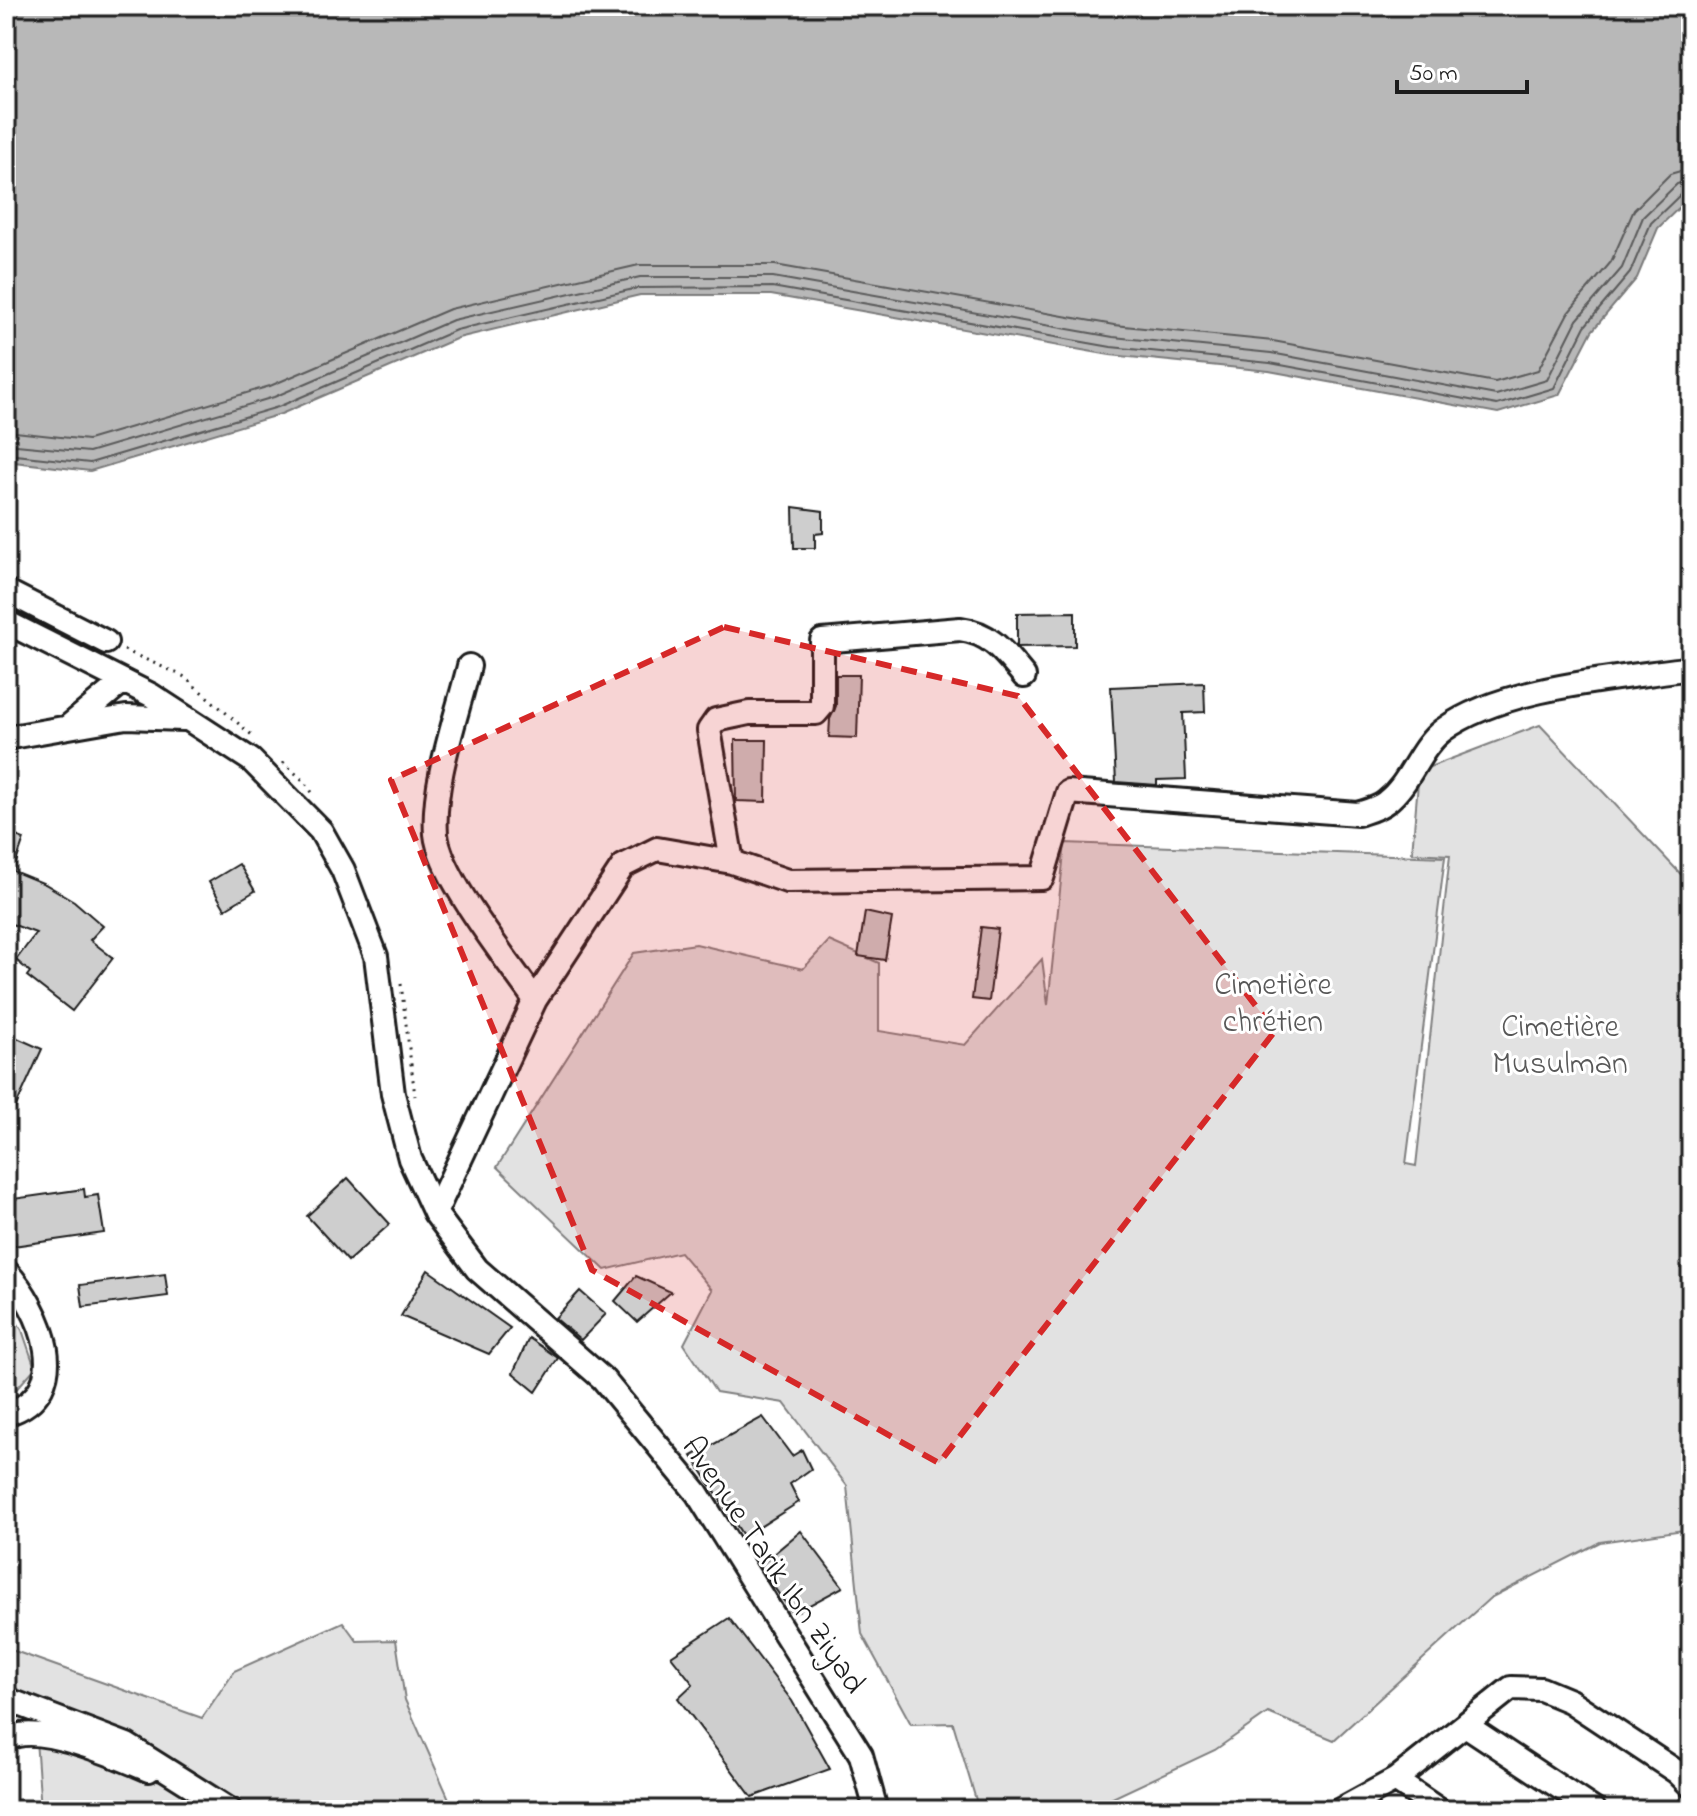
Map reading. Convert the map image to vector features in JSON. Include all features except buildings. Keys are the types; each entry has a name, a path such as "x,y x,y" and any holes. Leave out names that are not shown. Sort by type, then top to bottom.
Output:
{"street":[{"path":"6,591 106,642"},
{"name":"Avenue Tarik Ibn Ziyad","path":"6,622 151,695 251,760 321,831 343,870 376,956 393,1094 410,1159 435,1213 477,1269 603,1379 697,1493 861,1755 876,1810"},
{"path":"732,862 709,730 716,720 749,713 816,713 822,706 822,641 960,629 980,632 999,645 1024,676"},
{"path":"73,654 98,703"},
{"path":"469,666 439,794 436,835 450,874 535,1000"},
{"path":"435,1213 535,1000 623,866 657,849 732,862 787,881 1042,878 1068,792 1358,814 1385,803 1405,782 1440,732 1470,713 1512,697 1691,668"},
{"path":"68,727 122,682"},
{"path":"126,717 151,695"},
{"path":"6,738 126,717 161,716 189,720"},
{"path":"6,1271 39,1320 48,1351 46,1376 34,1397 6,1414"},
{"path":"1340,1810 1386,1793 1511,1688 1541,1689 1570,1701 1677,1772 1691,1786"},
{"path":"6,1699 127,1745 230,1810"},
{"path":"6,1710 124,1753 187,1784"},
{"path":"1467,1726 1594,1810"},
{"path":"6,1740 14,1734 43,1734 187,1784"},
{"path":"1386,1793 1439,1810"}],"highlighted area":[{"path":"724,627 1018,696 1275,1031 939,1463 592,1270 391,780"}],"green space":[{"path":"1540,725 1691,885 1691,1529 1600,1542 1490,1598 1334,1740 1268,1713 1215,1750 1087,1810 979,1810 953,1723 911,1724 862,1634 847,1486 784,1403 716,1392 684,1344 712,1290 680,1252 605,1270 497,1167 634,953 696,944 803,969 829,941 879,963 879,1031 965,1045 1042,959 1048,1005 1065,843 1445,857 1406,1164 1416,1166 1450,855 1412,853 1419,771"},
{"path":"6,1306 22,1330 35,1368 6,1401"},
{"path":"343,1622 357,1641 396,1640 405,1700 454,1810 41,1810 33,1697 6,1688 6,1648 202,1718 234,1671"}],"water":[{"path":"6,6 1691,6 1691,196 1658,228 1637,278 1592,331 1559,395 1498,413 1269,371 1110,355 771,295 640,295 458,338 281,414 90,471 6,461"}],"park label":[{"name":"Cimetière chrétien","path":"1273,1002"},
{"name":"Cimetière Musulman","path":"1560,1044"}]}
